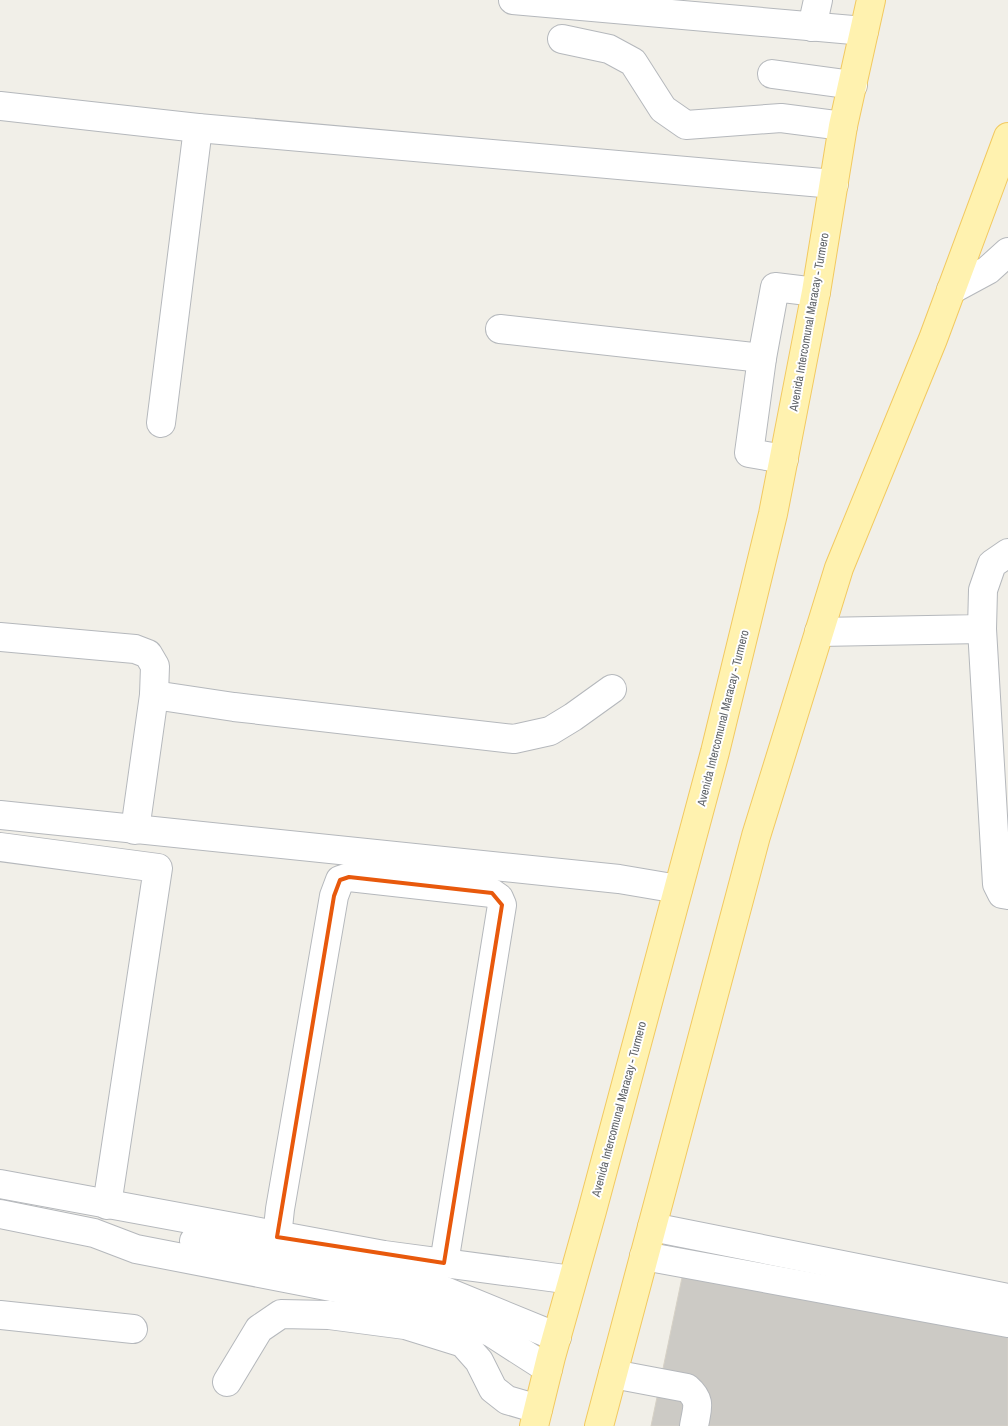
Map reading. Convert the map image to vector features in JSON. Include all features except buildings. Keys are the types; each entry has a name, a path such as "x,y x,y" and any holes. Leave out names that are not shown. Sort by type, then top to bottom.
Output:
{"main road":[{"name":"Avenida Intercomunal Maracay - Turmero","path":"536,1418 556,1337 716,752 773,514 816,292 843,126 871,0"},
{"path":"600,1426 756,836 839,568 933,339 1008,137"}],"street":[{"path":"513,0 864,31"},
{"path":"812,27 818,0"},
{"path":"562,39 609,49 633,62 663,109 686,125 781,118 843,126"},
{"path":"772,74 853,85"},
{"path":"0,106 198,128 834,184"},
{"path":"161,422 198,128"},
{"path":"951,290 988,270 1008,252"},
{"path":"784,459 749,452 762,358 775,286 816,292"},
{"path":"500,329 762,358"},
{"path":"1008,553 992,564 982,590 982,628 997,884 1002,894 1008,895"},
{"path":"819,632 982,628"},
{"path":"0,637 135,649 148,654 155,666 154,695 135,830"},
{"path":"154,695 234,707 514,739 550,731 573,718 612,689"},
{"path":"0,815 618,879 678,889"},
{"path":"0,847 158,868 107,1205"},
{"path":"277,1236 334,896 340,880 349,877 492,894 500,898 502,905 444,1263"},
{"path":"0,1184 384,1255 572,1280"},
{"path":"0,1214 94,1233 136,1249 429,1306 492,1333 548,1369"},
{"path":"652,1227 1008,1298"},
{"path":"94,1233 137,1230 435,1287 556,1337"},
{"path":"644,1256 1008,1324"},
{"path":"227,1382 259,1329 281,1314 329,1315 405,1325 463,1343 479,1361 493,1389 536,1418"},
{"path":"0,1315 133,1330"},
{"path":"613,1374 687,1388 696,1395 698,1403 694,1426"}],"highlighted area":[{"path":"349,877 492,893 502,905 444,1263 277,1237 334,896 340,880"}]}
